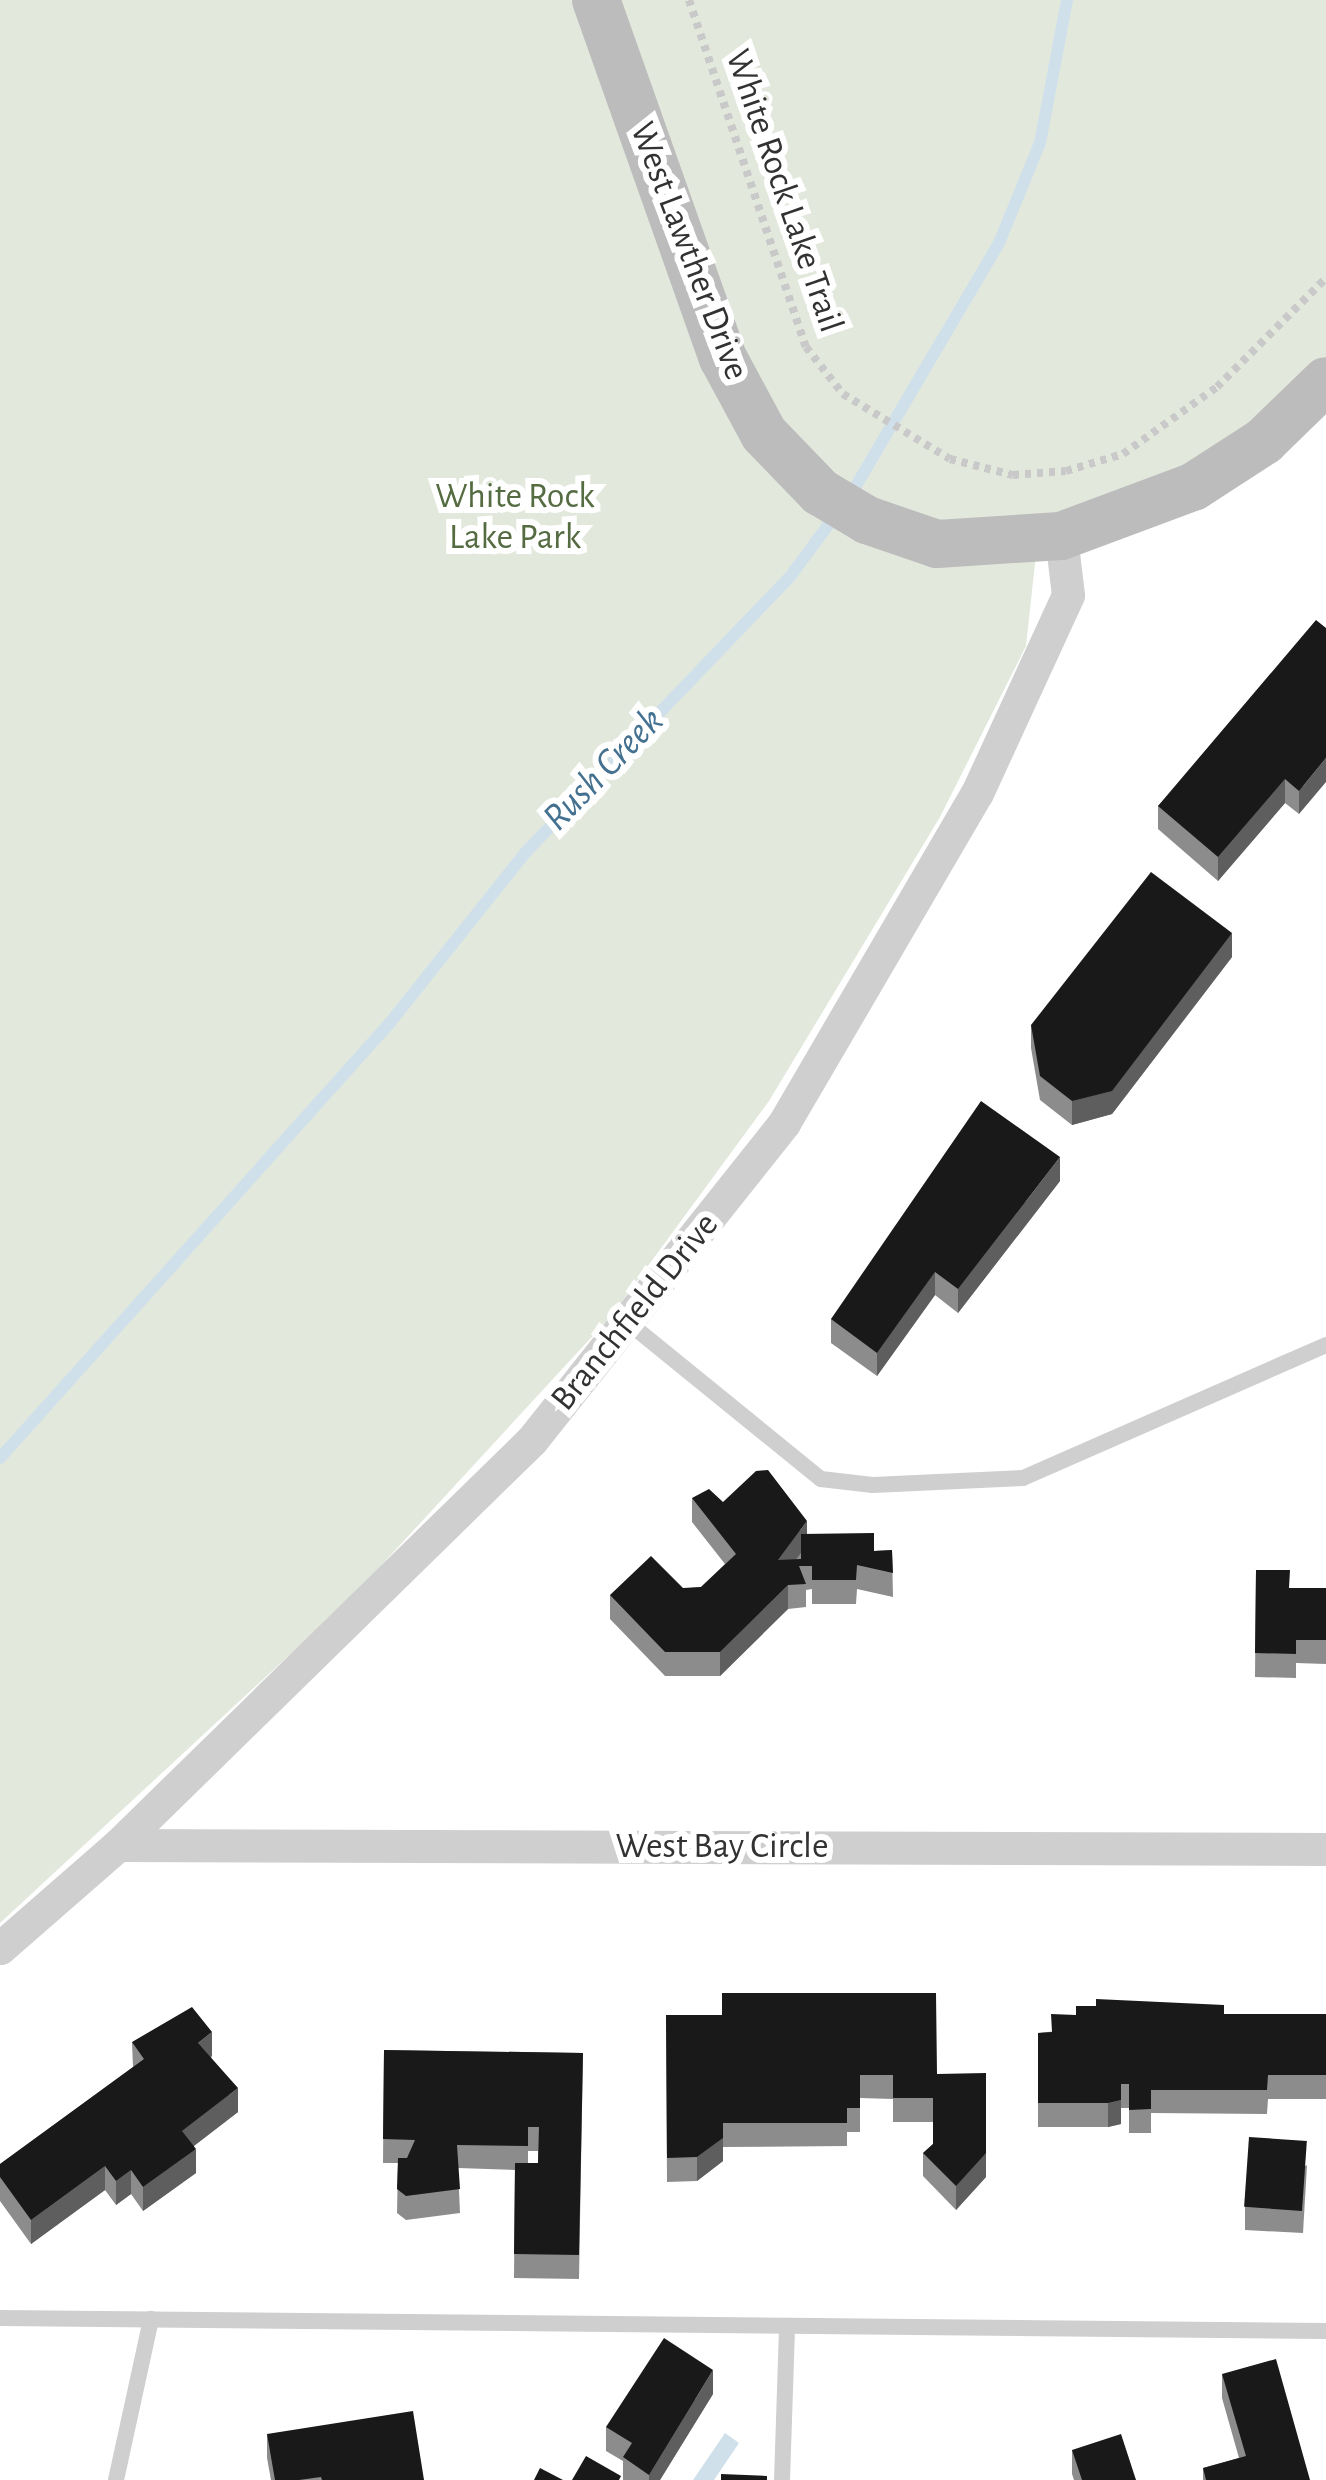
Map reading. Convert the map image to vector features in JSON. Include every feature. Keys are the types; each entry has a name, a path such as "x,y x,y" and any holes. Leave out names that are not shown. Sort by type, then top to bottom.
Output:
{"street":[{"name":"West Lawther Drive","path":"596,0 723,358 764,434 820,492 867,520 938,544 1061,536 1193,487 1264,441 1326,381"},
{"name":"Branchfield Drive","path":"0,1948 118,1846 396,1581 532,1441 630,1324 784,1123 977,793 1068,595 1061,536"},
{"name":"West Bay Circle","path":"118,1846 1326,1850"}],"lane":[{"path":"630,1324 821,1479 872,1485 1023,1478 1326,1346"},
{"path":"0,2318 1326,2331"},
{"path":"116,2480 151,2319"},
{"path":"782,2480 787,2326"}],"path":[{"name":"White Rock Lake Trail","path":"689,0 806,347 830,381 973,468 1066,471 1123,454 1217,387 1326,278"}],"green space":[{"name":"White Rock Lake Park","path":"0,0 1326,0 1326,360 1229,446 1039,527 1026,646 940,817 769,1101 612,1315 353,1596 0,1923"}],"shaded area":[{"path":"725,2433 739,2443 714,2480 693,2480"}],"building":[{"path":"1316,620 1326,628 1326,758 1299,791 1285,779 1218,857 1158,806"},
{"path":"1151,872 1232,933 1112,1091 1072,1101 1040,1076 1031,1025"},
{"path":"981,1101 1060,1157 958,1289 935,1272 877,1353 831,1319"},
{"path":"768,1470 807,1521 778,1560 801,1559 801,1534 874,1533 874,1551 892,1550 893,1573 857,1565 856,1580 812,1580 812,1566 799,1566 806,1584 788,1585 720,1652 665,1652 610,1595 651,1556 683,1588 701,1587 736,1554 692,1498 709,1489 723,1502 756,1471"},
{"path":"1256,1570 1290,1570 1289,1588 1326,1588 1326,1640 1296,1640 1296,1654 1255,1653"},
{"path":"722,1993 936,1993 937,2074 986,2073 986,2153 956,2186 923,2153 933,2144 933,2098 893,2098 893,2075 860,2075 860,2108 847,2108 847,2123 723,2123 723,2138 697,2157 667,2158 666,2015 722,2015"},
{"path":"1096,1999 1224,2005 1224,2014 1326,2014 1326,2075 1268,2075 1267,2090 1151,2090 1151,2109 1129,2110 1129,2084 1121,2084 1121,2100 1108,2103 1038,2103 1038,2033 1052,2032 1051,2014 1076,2015 1076,2006 1096,2006"},
{"path":"192,2007 212,2032 198,2043 238,2088 182,2131 196,2149 143,2187 131,2170 116,2181 105,2166 31,2220 0,2177 0,2164 144,2059 132,2042"},
{"path":"384,2050 583,2053 579,2255 514,2254 515,2163 538,2163 539,2127 528,2127 528,2146 457,2145 460,2189 406,2196 397,2189 398,2158 407,2158 415,2140 383,2139"},
{"path":"1249,2137 1307,2141 1302,2211 1244,2207"},
{"path":"664,2338 713,2370 649,2475 623,2457 632,2443 606,2427"},
{"path":"1276,2359 1310,2480 1206,2480 1203,2468 1246,2456 1222,2374"},
{"path":"413,2411 424,2480 275,2480 267,2434"},
{"path":"1121,2434 1136,2480 1082,2480 1072,2450"},
{"path":"586,2456 621,2476 619,2480 572,2480"},
{"path":"540,2468 563,2480 534,2480"},
{"path":"721,2474 767,2476 767,2480 721,2480"}],"waterway":[{"name":"Rush Creek","path":"850,496 999,243 1040,143 1067,0"},
{"name":"Rush Creek","path":"0,1458 389,1024 525,853 789,578 838,512"}]}
